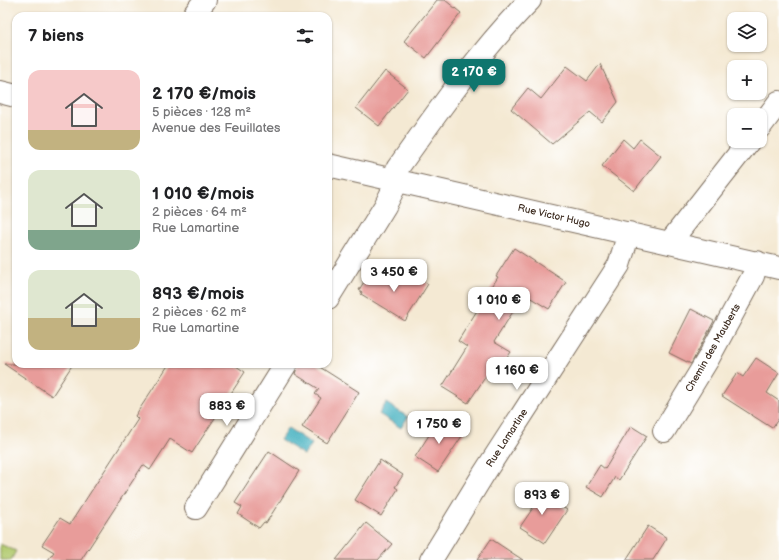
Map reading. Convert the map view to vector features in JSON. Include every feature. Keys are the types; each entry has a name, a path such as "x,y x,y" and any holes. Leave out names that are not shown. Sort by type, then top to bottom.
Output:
{"street":[{"path":"196,12 205,0"},
{"path":"332,292 385,206 398,180 397,169 447,99 507,23 530,0"},
{"path":"0,92 12,95"},
{"path":"767,117 779,102"},
{"path":"670,242 744,148"},
{"name":"Rue Victor Hugo","path":"332,166 779,267"},
{"name":"Rue Lamartine","path":"432,560 483,475 618,265 629,233"},
{"name":"Chemin des Mauberts","path":"664,431 708,359 753,276 757,262"},
{"path":"196,508 284,368"}],"green space":[{"path":"0,544 16,551 11,560 0,560"}],"water":[{"path":"386,403 408,417 401,428 379,414"},
{"path":"288,428 312,444 304,455 280,440"}],"building":[{"path":"437,0 445,0 461,13 426,58 404,41"},
{"path":"600,64 618,102 602,122 590,112 552,144 511,109 528,88 541,99 567,66 587,81"},
{"path":"385,71 408,89 379,126 356,108"},
{"path":"623,139 633,148 640,139 661,156 634,191 602,166"},
{"path":"514,248 566,282 549,309 524,294 494,342 511,352 500,368 494,364 468,403 442,387 467,347 458,341 498,277 496,276"},
{"path":"406,270 428,284 405,321 361,294 362,292 359,290 370,272 373,274 375,271 396,285"},
{"path":"691,309 714,321 691,364 669,353"},
{"path":"756,358 779,373 767,393 779,401 779,418 772,428 722,396 737,373 743,377"},
{"path":"4,364 12,364 12,368 70,368 52,396"},
{"path":"166,368 239,368 245,372 192,453 170,439 150,470 143,465 81,560 48,560 54,552 42,545 60,518 70,524 138,419 135,416"},
{"path":"297,368 321,368 359,392 327,443 302,427 321,398 315,394 319,389 295,374"},
{"path":"440,418 464,433 438,472 415,457"},
{"path":"631,426 647,436 619,480 615,477 603,497 586,487 600,465 605,469"},
{"path":"269,451 299,471 266,523 264,522 259,528 238,514 242,507 235,503"},
{"path":"380,460 403,475 395,487 398,489 381,516 355,500"},
{"path":"534,488 567,510 545,543 520,527 533,508 525,503"},
{"path":"366,523 392,544 378,560 336,560"},
{"path":"648,526 667,538 653,560 626,560"},
{"path":"491,539 523,560 477,560"}]}
